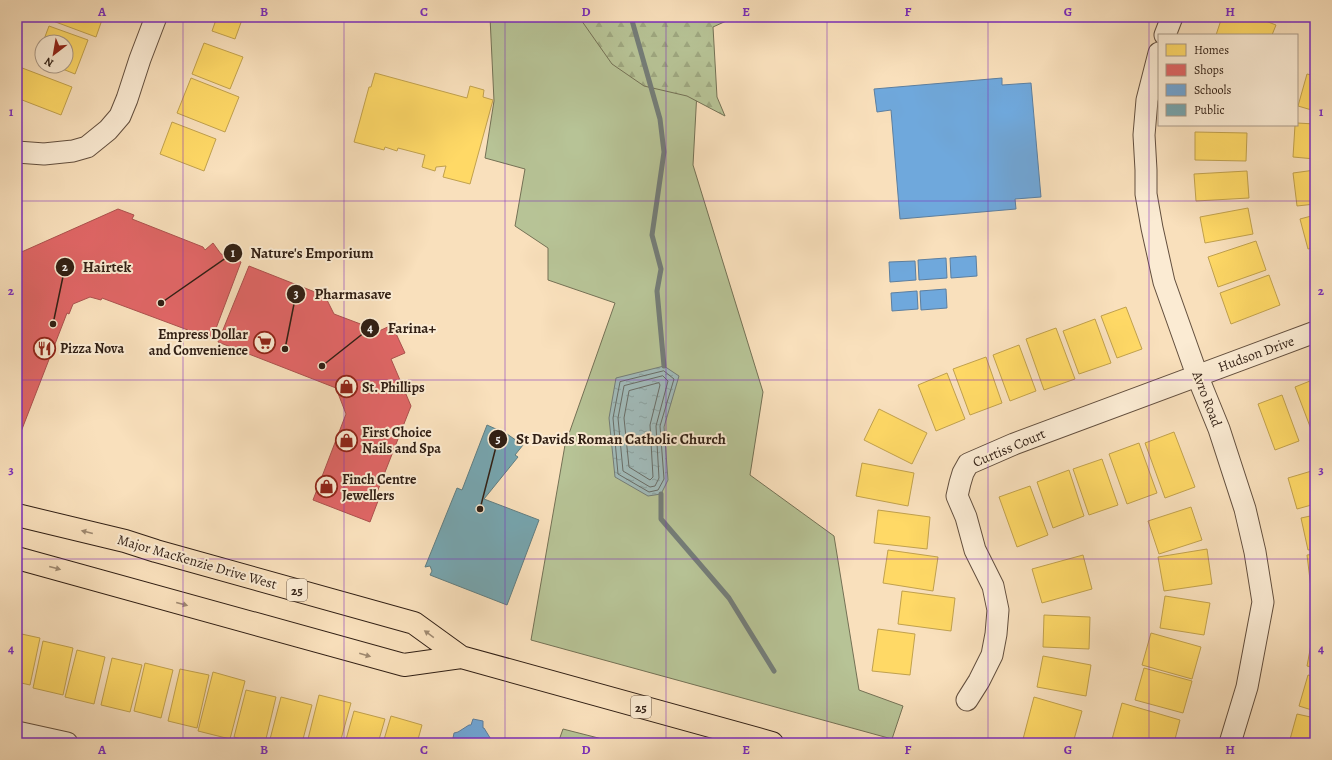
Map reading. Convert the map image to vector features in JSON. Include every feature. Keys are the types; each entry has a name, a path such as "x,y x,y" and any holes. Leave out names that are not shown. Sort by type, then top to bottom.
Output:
{"main road":[{"name":"Major MacKenzie Drive West","path":"17,515 125,541 414,623 461,657 772,743"},
{"name":"Major MacKenzie Drive West","path":"17,558 404,665 461,657"}],"street":[{"path":"17,152 44,154 73,151 87,147 108,130 120,116 156,17"},
{"path":"1165,34 1172,17"},
{"name":"Avro Road","path":"1158,57 1147,100 1144,135 1146,194 1152,228 1164,282 1197,375 1219,428 1245,509 1255,552 1263,602 1246,687 1230,743"},
{"name":"Hudson Drive","path":"1197,375 1315,332"},
{"name":"Curtiss Court","path":"967,700 992,655 998,610 993,586 975,550 966,517 957,496 963,472 968,464 1014,444 1197,375"},
{"path":"17,732 67,743"}],"green space":[{"path":"490,17 701,17 693,165 763,392 750,475 834,536 859,690 903,706 892,739 531,640 565,445 615,303 548,280 548,248 515,226 525,169 485,158 494,101"},
{"path":"579,17 735,17 713,27 717,97 725,116 687,96 644,86 612,64"},
{"path":"563,729 618,743 558,743"}],"water":[{"path":"664,366 679,376 664,427 668,480 661,494 648,496 615,477 609,418 616,378"}],"building: Homes":[{"path":"54,17 103,17 96,37 53,21"},
{"path":"217,17 243,17 235,39 212,31"},
{"path":"1222,17 1255,17 1276,25 1272,34 1216,34"},
{"path":"49,26 71,34 46,34"},
{"path":"74,35 88,40 74,74"},
{"path":"204,43 243,57 230,89 192,74"},
{"path":"17,66 34,72 34,74 38,74 72,87 61,115 17,98"},
{"path":"375,73 467,98 470,86 484,90 483,97 493,100 470,184 443,177 446,166 436,167 435,171 422,167 425,155 398,148 397,151 385,147 384,150 354,142 369,87 371,87"},
{"path":"1307,74 1315,76 1315,111 1298,106"},
{"path":"191,78 239,97 225,132 177,113"},
{"path":"172,122 216,139 204,171 160,154"},
{"path":"1298,123 1315,124 1315,159 1293,157 1295,126 1298,126"},
{"path":"1195,132 1247,133 1246,161 1195,160"},
{"path":"1315,170 1315,204 1297,206 1293,173"},
{"path":"1247,171 1249,198 1196,201 1194,174"},
{"path":"1248,208 1253,234 1205,243 1200,217"},
{"path":"1315,215 1315,247 1308,249 1300,219"},
{"path":"1256,241 1266,270 1218,287 1208,257"},
{"path":"1269,275 1280,305 1231,324 1220,293"},
{"path":"1126,307 1142,349 1117,358 1101,316"},
{"path":"1095,319 1111,363 1079,374 1063,331"},
{"path":"1056,328 1075,379 1044,390 1026,339"},
{"path":"1019,345 1036,391 1010,401 993,355"},
{"path":"986,357 1002,403 970,415 953,369"},
{"path":"947,373 965,419 936,431 918,385"},
{"path":"1315,379 1315,437 1314,437 1295,387"},
{"path":"1282,395 1299,441 1275,450 1258,404"},
{"path":"879,409 927,433 912,464 864,440"},
{"path":"1174,432 1195,487 1165,498 1145,443"},
{"path":"1139,443 1157,493 1127,504 1109,454"},
{"path":"1102,459 1118,505 1089,515 1073,469"},
{"path":"862,463 914,473 908,506 856,496"},
{"path":"1069,470 1084,516 1053,528 1037,482"},
{"path":"1315,470 1315,504 1297,509 1288,478"},
{"path":"1030,486 1048,535 1017,547 999,497"},
{"path":"1191,507 1202,540 1159,554 1148,521"},
{"path":"878,510 930,517 927,549 874,543"},
{"path":"1315,515 1315,549 1308,550 1301,518"},
{"path":"1207,549 1212,584 1164,591 1158,557"},
{"path":"888,550 938,557 933,591 883,583"},
{"path":"1315,554 1315,587 1311,588 1307,555"},
{"path":"1083,555 1092,589 1042,603 1032,569"},
{"path":"902,591 955,598 951,631 898,624"},
{"path":"1165,596 1210,603 1204,635 1160,628"},
{"path":"1313,599 1315,599 1315,630 1313,630"},
{"path":"1044,615 1090,617 1089,649 1043,647"},
{"path":"878,629 915,634 910,675 872,671"},
{"path":"17,633 40,638 30,685 17,682"},
{"path":"1151,633 1201,647 1192,679 1142,665"},
{"path":"1313,634 1315,634 1315,668 1307,666"},
{"path":"43,641 73,648 63,695 33,688"},
{"path":"77,650 105,657 94,704 65,697"},
{"path":"1043,656 1091,665 1086,696 1037,687"},
{"path":"112,658 142,665 130,712 101,705"},
{"path":"145,663 173,670 161,718 134,711"},
{"path":"1144,668 1192,681 1183,713 1135,700"},
{"path":"180,669 209,675 197,728 168,721"},
{"path":"213,672 245,681 230,739 198,731"},
{"path":"1308,675 1315,677 1315,711 1299,706"},
{"path":"246,690 276,697 265,743 257,743 234,737"},
{"path":"319,695 351,703 340,743 307,743"},
{"path":"281,697 312,705 302,743 269,743"},
{"path":"1034,697 1082,711 1073,743 1022,743"},
{"path":"1122,703 1180,720 1174,743 1111,743"},
{"path":"354,711 385,719 378,743 345,743"},
{"path":"1297,714 1315,718 1315,743 1289,743"},
{"path":"391,716 422,725 417,743 383,743"}],"building: Shops":[{"path":"118,209 134,215 132,219 203,247 205,250 213,243 221,254 241,262 212,339 102,298 101,300 90,297 73,304 69,314 67,313 17,442 17,254"},
{"path":"249,266 325,296 334,314 379,331 392,325 405,353 391,359 411,406 374,500 378,501 370,522 313,500 346,414 336,388 218,342"}],"building: Schools":[{"path":"1002,78 1002,85 1031,83 1041,197 1015,199 1016,209 900,219 891,110 877,112 874,89"},
{"path":"976,256 977,276 951,278 950,258"},
{"path":"946,258 947,278 919,280 918,260"},
{"path":"915,261 916,280 890,282 889,262"},
{"path":"946,289 947,308 921,310 920,291"},
{"path":"917,291 918,309 892,311 891,293"},
{"path":"473,719 483,721 483,728 492,743 452,743 454,733 471,725"}],"building: Public":[{"path":"487,425 507,434 523,445 515,455 518,457 484,499 539,520 507,605 430,575 432,571 430,566 425,567 457,488 462,490"}],"waterway":[{"path":"631,17 660,119 664,152 652,235 661,269 657,291 664,366"},
{"path":"661,494 661,519 729,598 774,671"}],"place":[{"name":"Nature's Emporium","path":"161,303"},
{"name":"Hairtek","path":"53,324"},
{"name":"Empress Dollar and Convenience","path":"264,342"},
{"name":"Pizza Nova","path":"45,348"},
{"name":"Pharmasave","path":"285,349"},
{"name":"Farina+","path":"322,366"},
{"name":"St. Phillips","path":"346,387"},
{"name":"First Choice Nails and Spa","path":"346,440"},
{"name":"Finch Centre Jewellers","path":"327,487"},
{"name":"St Davids Roman Catholic Church","path":"480,509"}]}
